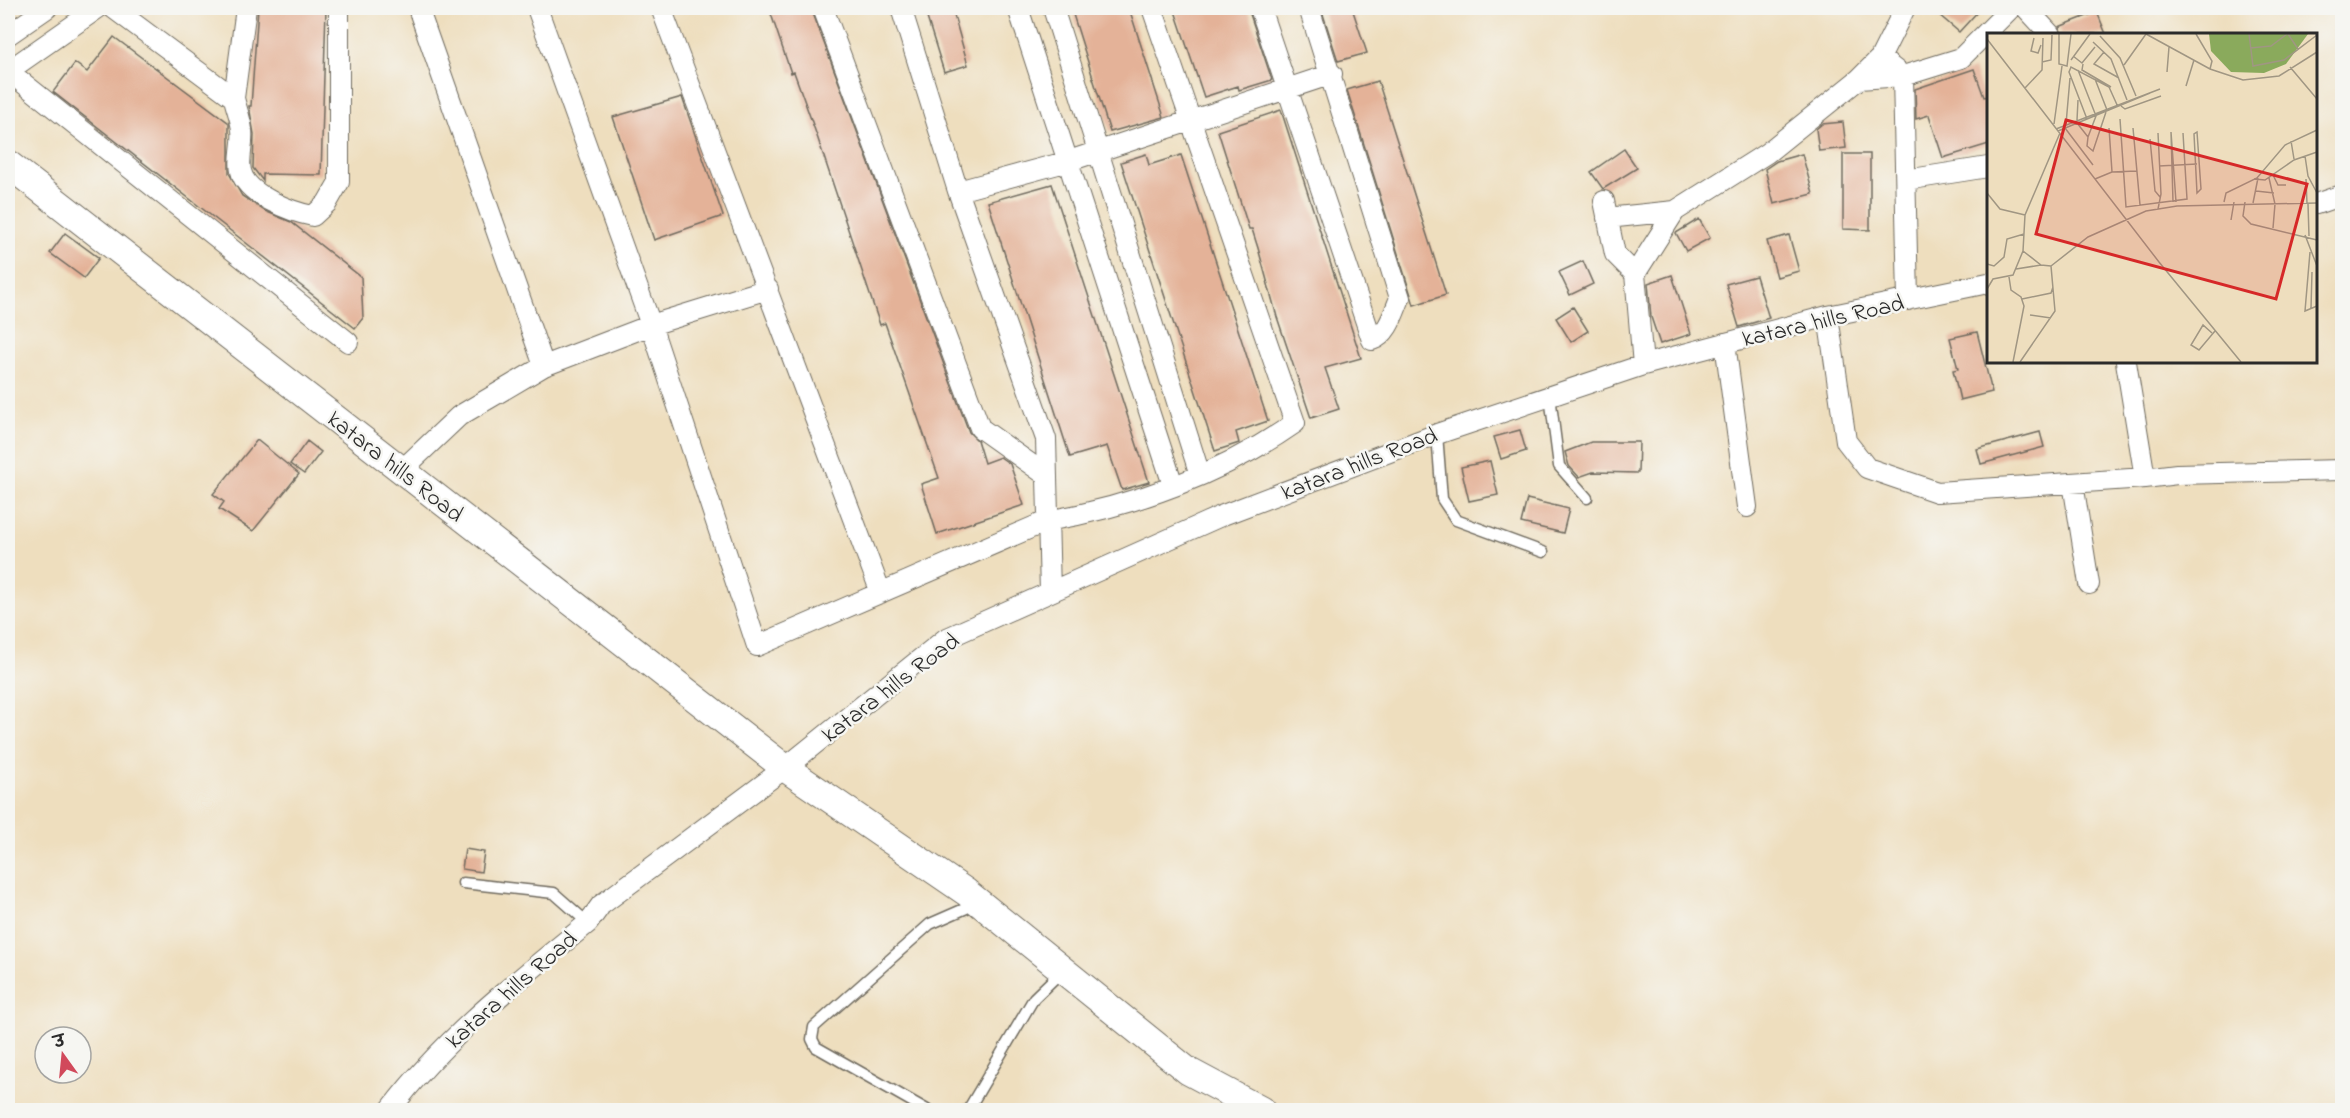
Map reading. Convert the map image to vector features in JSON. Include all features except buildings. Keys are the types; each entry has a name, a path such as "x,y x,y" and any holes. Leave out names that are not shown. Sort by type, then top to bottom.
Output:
{"main road":[{"name":"katara hills Road","path":"8,164 784,768 979,902 1188,1071 1261,1110"}],"street":[{"path":"8,35 47,8"},
{"path":"98,8 8,71 348,342"},
{"path":"113,8 234,98"},
{"path":"246,8 234,98 242,130 241,171 247,184 266,198 299,213 313,216 327,203 339,182 339,8"},
{"path":"418,8 544,366"},
{"path":"537,8 651,325 757,646 1047,520 1095,512 1200,475 1266,443 1294,423 1152,8"},
{"path":"661,8 881,593"},
{"path":"823,8 980,428 1046,475"},
{"path":"901,8 958,191 1046,439 1050,592"},
{"path":"1018,8 1173,485"},
{"path":"1053,8 1200,475"},
{"path":"1260,8 1372,340 1377,339 1388,326 1400,298 1332,74 1309,8"},
{"path":"1643,365 1635,274 1675,211 1767,153 1859,79 1880,58 1905,8"},
{"path":"1993,32 2011,8"},
{"path":"2026,8 2049,33"},
{"path":"1859,79 1903,76 1961,58 1987,37"},
{"path":"8,42 24,60"},
{"path":"1880,58 1903,76"},
{"path":"958,191 1097,152 1332,74"},
{"path":"1903,76 1908,300"},
{"path":"1905,180 1987,167"},
{"path":"2317,204 2343,195"},
{"path":"1635,274 1615,254 1606,209 1675,211"},
{"name":"katara hills Road","path":"390,1110 416,1076 478,1014 588,923 601,905 784,768 945,639 1223,515 1437,434 1643,365 1828,316 1987,283"},
{"path":"402,470 459,416 544,366 651,325 768,289"},
{"path":"1828,316 1846,441 1867,468 1937,492 2176,474 2343,470"},
{"path":"1725,343 1747,507"},
{"path":"2126,363 2145,478"},
{"path":"2073,483 2089,584"}],"lane":[{"path":"1550,396 1559,466 1587,498"},
{"path":"1437,434 1442,499 1456,520 1543,552"},
{"path":"463,883 554,893 588,923"},
{"path":"927,1110 816,1047 812,1039 814,1027 930,924 979,902"},
{"path":"968,1110 1034,998 1063,970"}]}
